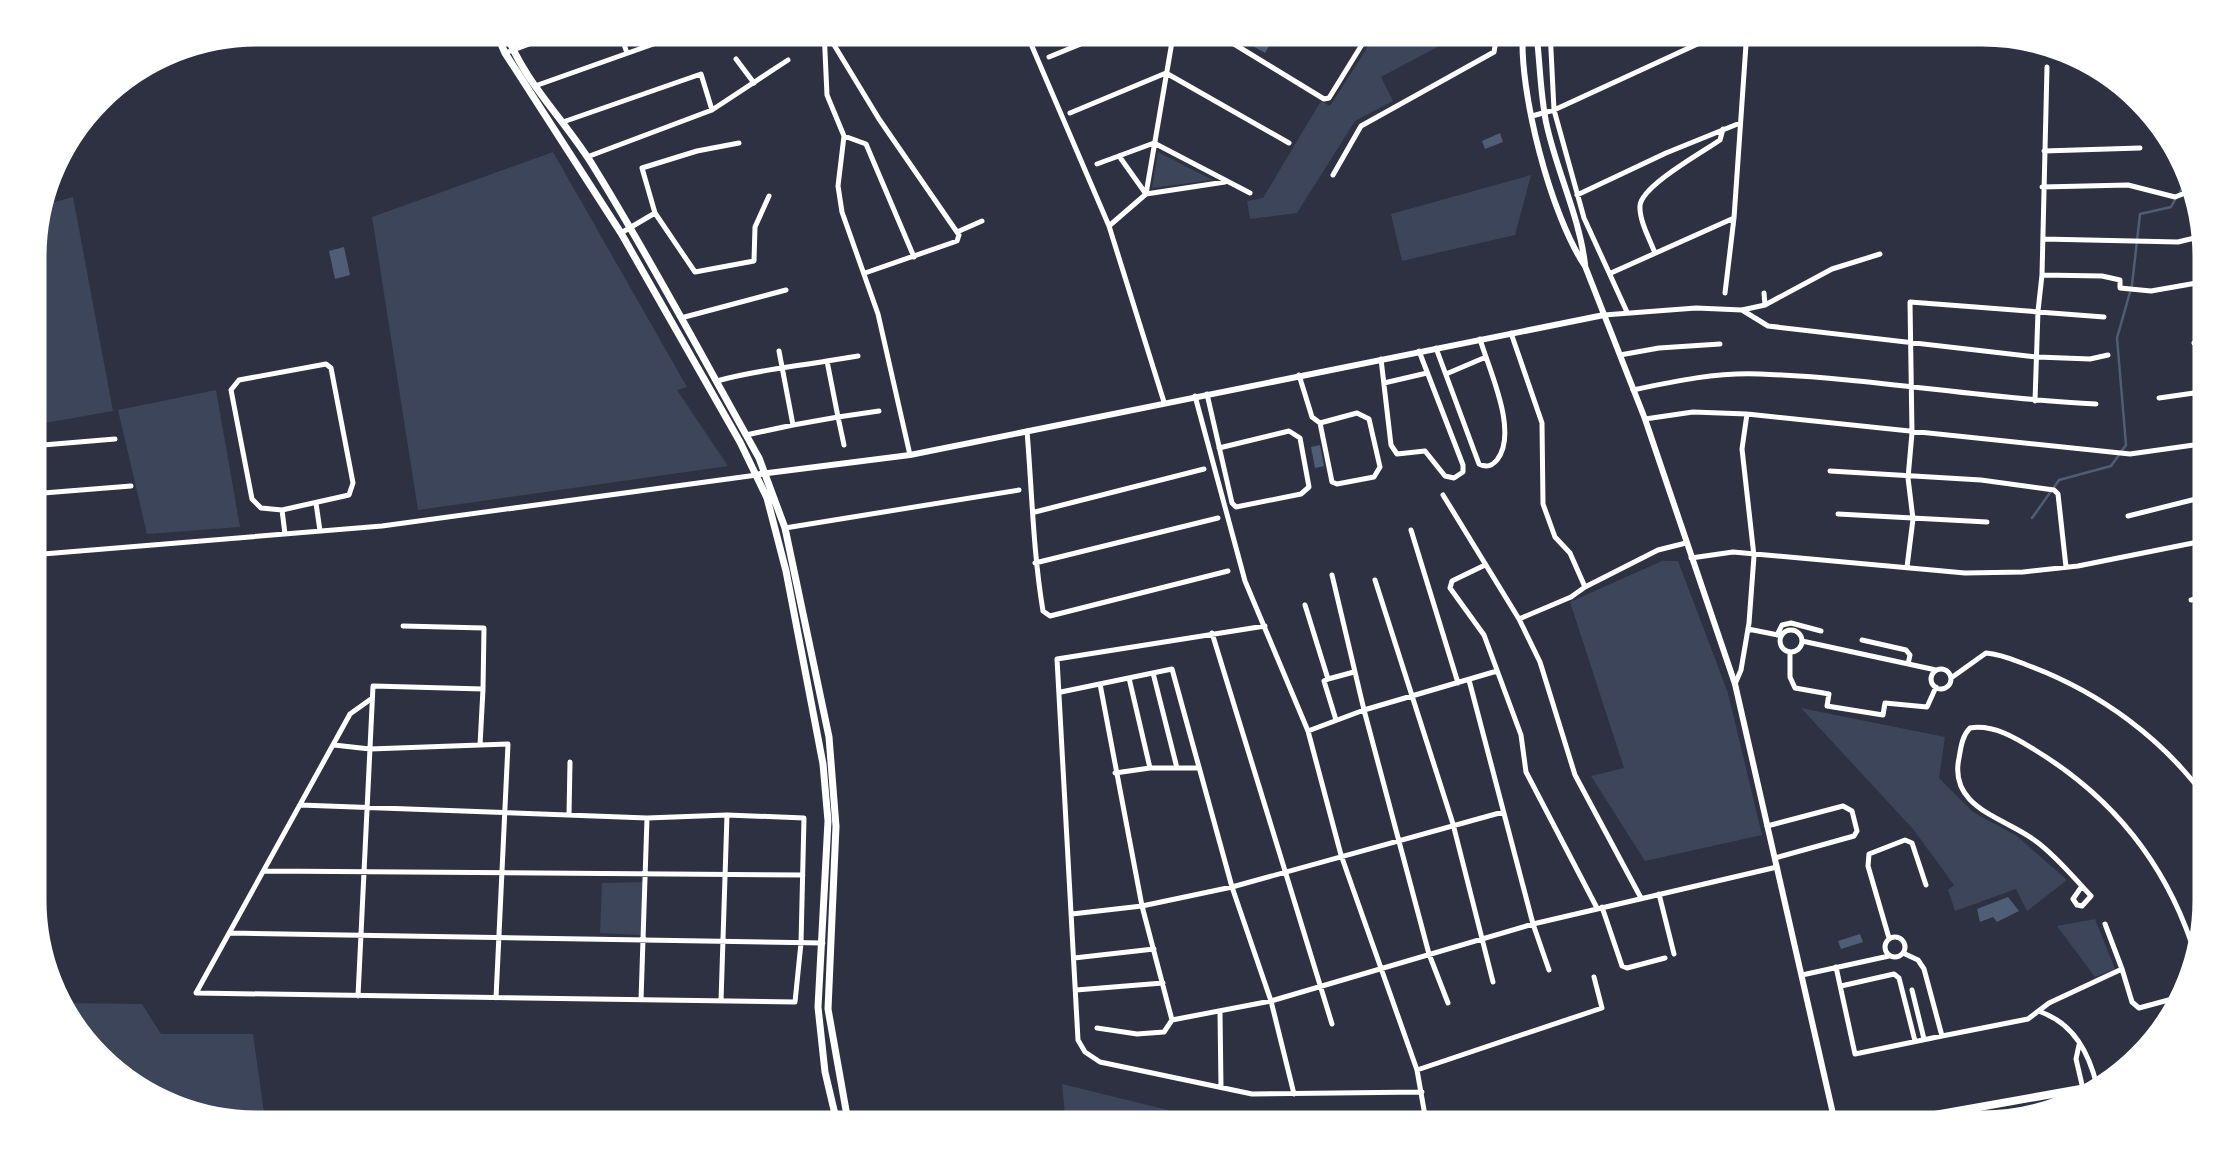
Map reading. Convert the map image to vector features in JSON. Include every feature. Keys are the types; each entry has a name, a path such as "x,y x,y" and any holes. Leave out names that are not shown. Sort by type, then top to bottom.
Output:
{"main road":[{"path":"500,42 505,53 532,87 564,122 630,227 766,473 785,528 829,737 835,788 818,1007 825,1072 835,1115"},
{"path":"510,42 532,87 621,233 757,475 776,527 820,738 832,839 828,1009 847,1115"},
{"path":"818,1007 828,1009"},
{"path":"1935,1115 2083,1089"}],"street":[{"path":"505,53 533,42"},
{"path":"623,42 627,53"},
{"path":"532,87 659,42"},
{"path":"825,42 827,95 844,136 838,186 842,212 878,314 910,455"},
{"path":"832,42 879,119 957,232 957,241 865,273"},
{"path":"1030,42 1109,226 1164,401"},
{"path":"1049,57 1086,42"},
{"path":"1146,194 1172,42"},
{"path":"1231,42 1324,99 1329,98 1364,42"},
{"path":"1333,175 1361,126 1494,52 1494,42"},
{"path":"1523,42 1532,116 1554,201 1570,245 1585,266 1645,419 1735,684 1833,1115"},
{"path":"1537,42 1545,114 1566,197 1582,239 1585,266"},
{"path":"1551,42 1554,110 1577,195 1584,218 1627,312"},
{"path":"1532,116 1545,114 1702,42"},
{"path":"1725,293 1734,218 1746,42"},
{"path":"736,59 754,83"},
{"path":"587,157 712,110 788,60"},
{"path":"2035,401 2042,275 2042,187 2047,67"},
{"path":"1070,113 1166,73"},
{"path":"1166,73 1289,143"},
{"path":"564,122 701,74 712,110"},
{"path":"1577,195 1740,123"},
{"path":"1655,253 1639,207 1643,196 1655,184 1720,141 1723,130"},
{"path":"844,136 866,144 914,257"},
{"path":"739,143 642,168 655,213 695,272 754,261 755,227 769,196"},
{"path":"1097,164 1154,143 1225,183 1250,193"},
{"path":"2044,151 2140,148"},
{"path":"1119,156 1146,194"},
{"path":"1109,226 1146,194 1225,183"},
{"path":"2042,187 2128,186 2175,197 2187,192"},
{"path":"621,233 655,213"},
{"path":"1611,273 1734,218"},
{"path":"957,232 982,221"},
{"path":"2043,239 2178,242 2196,238"},
{"path":"42,554 320,531 523,509 910,455 1164,401 1604,314 1742,310 1765,305 1832,269 1880,254"},
{"path":"2042,275 2102,276 2120,280 2120,288 2151,291 2197,283"},
{"path":"681,318 786,290"},
{"path":"1763,293 1765,305"},
{"path":"1907,567 1913,519 1909,478 1912,433 1909,388 1910,302 2104,317"},
{"path":"1742,310 1768,326 2037,357 2090,359 2108,355"},
{"path":"1511,333 1542,423 1543,505 1555,537 1570,553 1585,587"},
{"path":"1436,348 1479,464 1493,465 1503,452 1507,433 1480,339"},
{"path":"1620,355 1659,348 1720,344"},
{"path":"779,351 793,425"},
{"path":"1381,359 1391,445 1397,454 1425,451 1445,476 1454,478 1463,472 1463,465 1419,351"},
{"path":"717,381 858,356"},
{"path":"1446,374 1486,358"},
{"path":"827,361 844,445"},
{"path":"326,364 331,368 353,487 349,495 282,510 261,508 252,499 231,390 239,380 326,364"},
{"path":"1384,383 1427,373"},
{"path":"1633,390 1699,377 1759,373 2035,401 2096,404"},
{"path":"1299,375 1311,417 1320,423 1332,482 1337,484 1374,477 1380,467 1369,419 1357,413 1320,423"},
{"path":"2159,398 2197,393"},
{"path":"1206,394 1232,503 1236,507 1301,494 1309,487 1300,438 1296,433 1289,431 1219,448"},
{"path":"1195,396 1245,581 1308,731 1341,855 1417,1070 1425,1115"},
{"path":"746,435 879,411"},
{"path":"1645,419 1693,412 1746,414 2130,454 2197,445"},
{"path":"1735,684 1741,670 1748,629 1755,556 1742,449 1746,414"},
{"path":"1027,431 1035,512 1035,563 1043,611 1050,616 1228,571"},
{"path":"42,445 116,439"},
{"path":"1035,512 1204,469"},
{"path":"1830,471 1909,478 1980,480 2047,488 2058,494 2066,567"},
{"path":"42,493 131,486"},
{"path":"785,528 1019,490"},
{"path":"1443,495 1519,619 1540,662 1575,775 1641,898"},
{"path":"2128,516 2197,499"},
{"path":"316,503 320,531"},
{"path":"282,510 285,534"},
{"path":"1838,514 1987,522"},
{"path":"1035,563 1218,518"},
{"path":"1411,530 1458,683"},
{"path":"1691,558 1727,552 1965,573 2023,572 2066,567 2197,542"},
{"path":"1519,619 1571,597 1585,587 1658,550 1686,543"},
{"path":"1485,565 1452,581 1450,588 1484,635 1521,735 1526,772 1600,908 1622,966 1627,968 1665,958"},
{"path":"1332,575 1354,672 1429,954 1448,1003"},
{"path":"1375,580 1453,824 1493,982"},
{"path":"2191,600 2197,599"},
{"path":"1304,605 1328,679"},
{"path":"1748,629 1779,635 1793,630 1799,634 1801,641 1797,650 1790,652 1781,646 1779,635 1782,625 1791,623 1821,631"},
{"path":"403,626 484,628 480,745"},
{"path":"1265,626 1057,659 1078,1040 1090,1057 1252,1094 1422,1092"},
{"path":"1212,633 1332,1024"},
{"path":"1862,640 1906,650 1910,655 1908,664"},
{"path":"1801,641 1946,670 1951,678"},
{"path":"1790,652 1790,677 1795,688 1829,694 1827,706 1883,715 1885,703 1927,707 1936,687"},
{"path":"1936,687 1948,687 1951,678 1986,653 2047,672 2118,711 2178,762 2197,787"},
{"path":"1060,692 1172,669 1232,887 1271,1001 1294,1094"},
{"path":"1936,670 1931,679 1936,687"},
{"path":"1308,731 1364,710 1497,671"},
{"path":"1336,720 1324,681 1354,672"},
{"path":"1153,673 1177,768"},
{"path":"1129,678 1150,768"},
{"path":"1469,680 1533,924 1549,971"},
{"path":"1100,684 1115,773 1143,906 1172,1020"},
{"path":"358,996 373,686 483,689"},
{"path":"300,805 647,818 727,815 804,818 803,943 795,1002 196,993 230,933 300,805 351,714 371,699"},
{"path":"2082,886 2038,842 1969,801 1962,790 1957,771 1967,730 1990,728 2019,740 2064,768 2099,796 2138,840 2160,872 2180,910 2192,945"},
{"path":"334,745 370,749 508,744 507,813 496,998"},
{"path":"569,815 570,762"},
{"path":"1115,773 1150,768 1198,768"},
{"path":"1768,826 1843,806 1853,811 1857,831 1854,836 1775,858"},
{"path":"1072,914 1143,906 1232,887 1453,824 1503,813"},
{"path":"722,1001 727,815"},
{"path":"640,1000 647,818"},
{"path":"1889,956 1884,946 1889,938 1868,866 1869,854 1872,850 1905,840 1912,843 1926,885"},
{"path":"1097,1028 1148,1035 1164,1032 1172,1020 1271,1001 1533,924 1777,867"},
{"path":"264,871 803,875"},
{"path":"1659,894 1674,954"},
{"path":"2105,924 2132,1002 2139,1008 2173,999"},
{"path":"230,933 823,943"},
{"path":"1889,938 1902,940 1903,953"},
{"path":"1074,958 1154,949"},
{"path":"1802,975 1889,956 1898,957 1903,953"},
{"path":"1903,953 1918,960 1924,969 1942,1036"},
{"path":"1836,967 1856,1054 2028,1018 2049,1003 2122,969"},
{"path":"1841,986 1894,974 1899,978 1915,1041"},
{"path":"1417,1070 1602,1008 1594,976"},
{"path":"1076,990 1163,983"},
{"path":"1912,990 1924,1039"},
{"path":"1220,1012 1221,1087"},
{"path":"2040,1012 2059,1018 2090,1055 2097,1082"},
{"path":"2079,1045 2076,1059 2083,1089"}],"shaded area":[{"path":"1246,42 1271,42 1265,53"},
{"path":"1371,42 1447,42 1381,77 1393,101 1355,121 1297,213 1250,219 1247,201 1263,198 1321,101 1330,106"},
{"path":"1500,133 1503,142 1485,149 1482,141"},
{"path":"553,152 687,387 677,390 728,466 418,510 372,217"},
{"path":"1158,152 1213,180 1152,188"},
{"path":"1531,175 1515,235 1402,261 1391,214"},
{"path":"73,197 113,411 42,423 42,243 49,204"},
{"path":"344,247 350,275 335,279 329,251"},
{"path":"216,390 240,527 147,534 118,410"},
{"path":"1320,445 1324,466 1315,468 1311,447"},
{"path":"1662,561 1678,561 1728,693 1762,835 1645,861 1591,776 1624,768 1570,602"},
{"path":"1801,708 1945,737 1939,778 1973,812 2017,836 2067,880 2027,911 2016,889 1955,911 1948,890 1954,885 1913,829"},
{"path":"644,882 641,935 600,933 602,883"},
{"path":"2008,897 2019,911 1997,922 1993,917 1980,922 1977,909"},
{"path":"2095,919 2115,969 2095,977 2057,926"},
{"path":"1860,934 1863,942 1841,949 1838,941"},
{"path":"68,1003 142,1004 161,1034 253,1034 264,1115 229,1113 188,1104 162,1093 126,1071 86,1031"},
{"path":"1062,1084 1168,1110 1169,1115 1065,1115"}],"waterway":[{"path":"2180,192 2184,184"},
{"path":"2032,518 2059,480 2111,466 2126,445 2117,338 2132,285 2140,214 2171,207 2176,198"}]}
